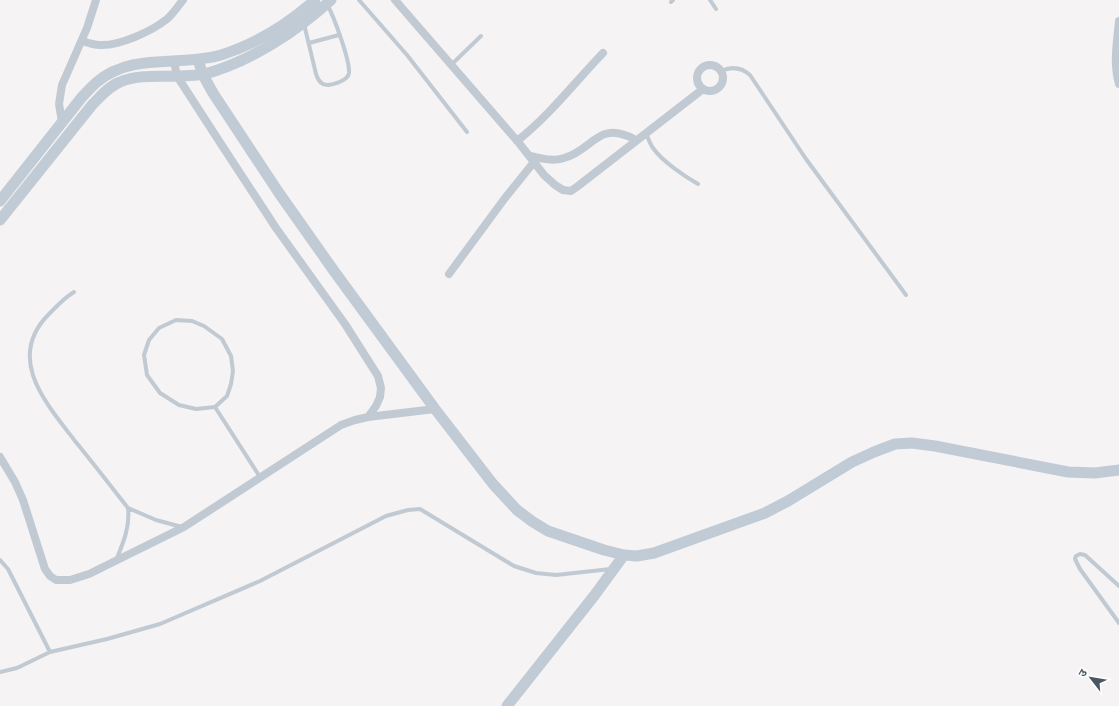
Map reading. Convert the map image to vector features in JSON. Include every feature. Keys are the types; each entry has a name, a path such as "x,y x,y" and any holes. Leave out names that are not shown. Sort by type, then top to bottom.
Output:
{"street":[{"path":"62,122 59,104 62,86 82,41 96,0"},
{"path":"82,41 107,45 137,36 158,25 167,18 183,0"},
{"path":"395,0 532,159 555,185 563,190 571,191 703,89"},
{"path":"0,201 82,97 98,81 112,72 144,62 198,60 220,55 249,44 314,6 329,2"},
{"path":"0,220 87,111 106,91 119,82 136,77 203,75 230,66 257,52 304,22 314,6"},
{"path":"1119,21 1115,69 1119,84"},
{"path":"517,141 545,116 603,53"},
{"path":"198,60 203,75 228,117 284,200 334,272 435,409 493,484 517,510 548,531 604,550 624,555 637,556 654,553 765,513 788,501 852,462 895,444 912,443 935,446 1068,472 1095,473 1119,470"},
{"path":"174,62 177,76 276,228 345,324 378,376 381,388 380,397 376,406 368,417"},
{"path":"706,66 715,66 721,71 723,80 719,87 711,91 703,89 698,82 700,71 706,66"},
{"path":"532,159 563,159 571,156 602,135 618,132 636,140"},
{"path":"449,274 532,159"},
{"path":"0,457 15,482 23,500 46,570 50,576 56,580 70,580 89,574 117,561 184,527 341,425 368,417 435,409"},
{"path":"507,706 571,626 624,555"}],"lane":[{"path":"359,0 407,55 467,132"},
{"path":"710,0 716,9"},
{"path":"304,22 316,74 319,80 323,84 328,85 344,80 349,72 329,2"},
{"path":"309,43 339,35"},
{"path":"451,65 481,36"},
{"path":"721,71 732,67 740,68 750,76 806,158 906,295"},
{"path":"646,133 657,154 689,179 698,184"},
{"path":"74,292 58,304 40,323 31,341 29,355 35,382 49,407 128,508 156,520 184,527"},
{"path":"176,320 192,320 204,326 222,339 231,356 233,371 227,396 214,407 196,409 178,405 160,393 147,375 144,355 149,340 159,328 176,320"},
{"path":"214,407 260,477"},
{"path":"117,561 127,532 129,517 128,508"},
{"path":"0,672 17,668 50,652 107,639 160,624 260,581 386,516 408,510 420,509 514,566 536,573 556,575 614,569"},
{"path":"1119,586 1085,555 1080,554 1076,556 1075,559 1080,569 1119,623"},
{"path":"0,560 8,569 50,652"}]}
